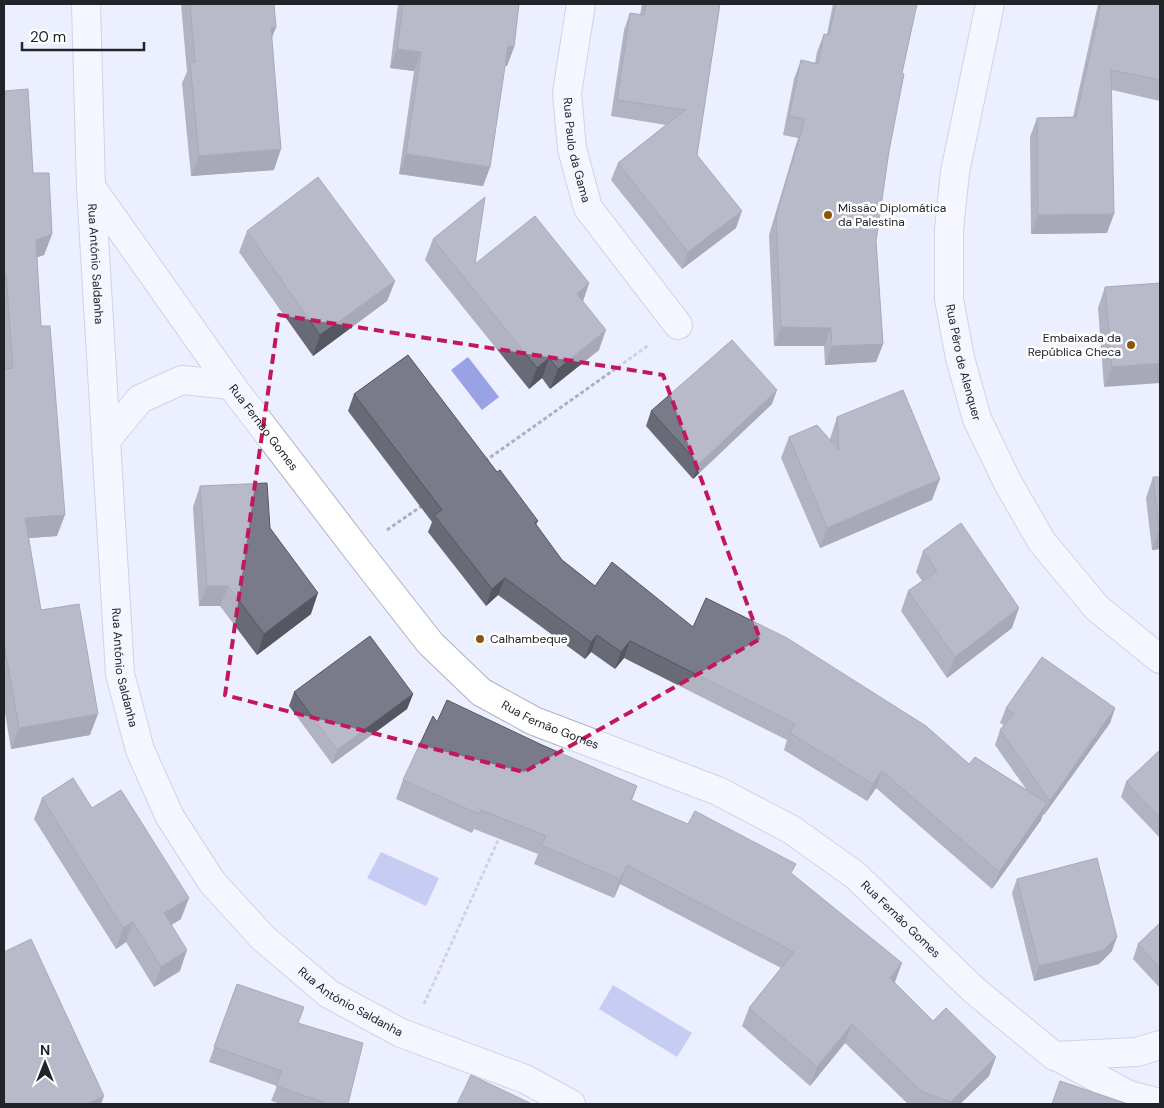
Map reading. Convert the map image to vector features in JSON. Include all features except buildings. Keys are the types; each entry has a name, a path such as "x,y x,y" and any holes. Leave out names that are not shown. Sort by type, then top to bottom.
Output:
{"street":[{"name":"Rua António Saldanha","path":"86,4 92,187 120,674 140,750 170,817 212,882 263,938 329,994 401,1033 525,1079 571,1104"},
{"name":"Rua Paulo da Gama","path":"581,4 566,93 572,149 588,208 678,324"},
{"name":"Rua Pêro de Alenquer","path":"990,4 956,172 949,230 949,299 960,358 977,419 1008,483 1042,542 1097,608 1160,659"},
{"name":"Rua Fernão Gomes","path":"92,187 230,385 430,643 482,692 534,720 718,791 792,830 855,875 974,990 1054,1056 1129,1095 1160,1103"},
{"path":"107,438 140,399 182,380 230,385"},
{"path":"1054,1056 1137,1052 1160,1045"}],"path":[{"path":"484,461 619,366"},
{"path":"413,512 429,500"},
{"path":"430,991 502,833"}],"highlighted area":[{"path":"279,315 663,375 760,639 524,772 225,695"}],"water":[{"path":"468,357 499,397 482,410 451,370"},
{"path":"381,852 439,878 426,906 367,878"},
{"path":"613,985 692,1033 677,1057 599,1009"}],"place":[{"name":"Missão Diplomática da Palestina","path":"828,215"},
{"name":"Embaixada da República Checa","path":"1131,345"},
{"name":"Calhambeque","path":"480,639"}]}
